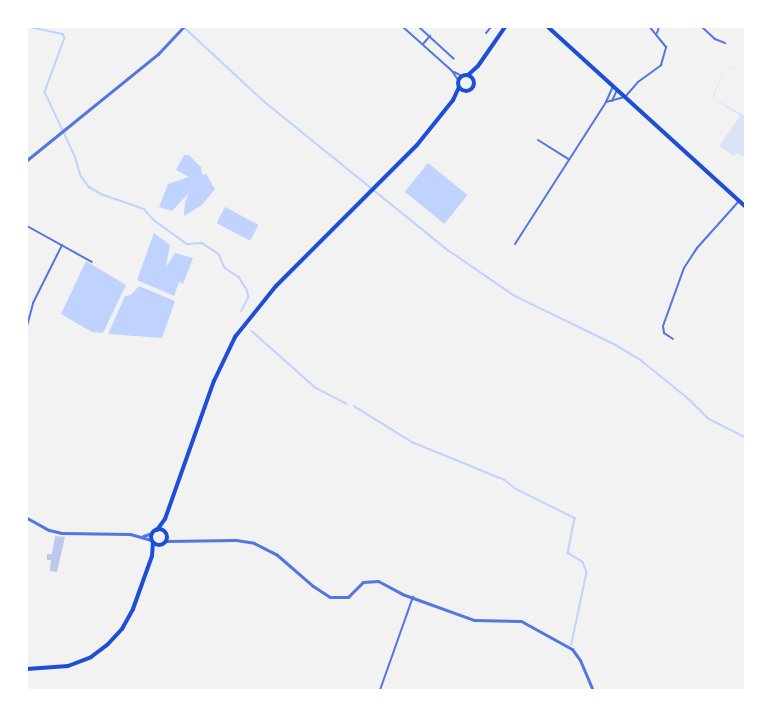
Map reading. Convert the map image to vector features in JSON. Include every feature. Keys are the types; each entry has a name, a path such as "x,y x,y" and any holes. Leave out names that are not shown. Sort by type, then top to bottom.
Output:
{"main road":[{"path":"548,27 745,206"},
{"path":"152,556 152,533 165,519 214,381 236,337 276,286 417,145 453,100 459,87 458,80 478,66 506,28"},
{"path":"453,100 472,88 478,66"},
{"path":"468,75 474,80"},
{"path":"459,87 465,91"},
{"path":"27,669 68,666 91,657 122,629 133,609 152,556 165,536 165,519"},
{"path":"157,530 165,536"},
{"path":"152,542 160,545"}],"street":[{"path":"403,27 452,71 458,80"},
{"path":"419,27 454,59"},
{"path":"486,33 491,27"},
{"path":"606,102 625,97 664,60 666,48 651,27"},
{"path":"657,33 659,27"},
{"path":"702,27 715,39 725,43"},
{"path":"27,159 158,54 182,28"},
{"path":"423,44 430,36"},
{"path":"452,71 462,76"},
{"path":"515,244 606,102 613,86"},
{"path":"612,101 617,90"},
{"path":"538,140 569,159"},
{"path":"673,339 664,333 663,326 684,268 697,248 739,201"},
{"path":"27,226 92,262"},
{"path":"27,326 33,303 62,245"},
{"path":"27,518 49,530 62,533 112,533 142,536 152,533"},
{"path":"142,536 152,542"},
{"path":"165,536 174,539 236,540 254,543 276,554 313,586 330,597 348,597 363,582 371,581 474,620 513,619 534,627 577,655 593,690"},
{"path":"380,690 413,597"}],"shaded area":[{"path":"713,98 745,116 745,158 737,153 734,156 719,146 740,116"}],"water":[{"path":"184,155 189,155 201,167 202,175 206,174 215,189 202,205 184,216 185,202 189,193 172,211 159,207 168,184 189,177 176,170"},
{"path":"428,163 468,195 444,224 405,192"},
{"path":"225,207 259,225 250,241 217,223"},
{"path":"154,233 170,245 166,267 175,253 193,258 183,284 179,282 174,296 137,280"},
{"path":"86,261 126,285 103,333 92,332 61,314"},
{"path":"139,286 175,301 162,338 108,334 125,296 131,295"}],"building":[{"path":"55,536 65,537 57,572 50,571 51,560 47,560 47,554 52,554"}],"waterway":[{"path":"30,27 63,34 65,38 45,92 75,156 81,176 89,187 101,194 144,209 154,220 187,244 202,243 219,254 225,268 239,277 247,290 249,297 242,311"},
{"path":"185,28 265,102 448,250 515,296 614,344 642,361 689,399 709,419 745,437"},
{"path":"252,331 316,388 346,403"},
{"path":"354,406 412,442 505,480 516,489 575,518 568,553 583,562 587,572 572,644"}]}
